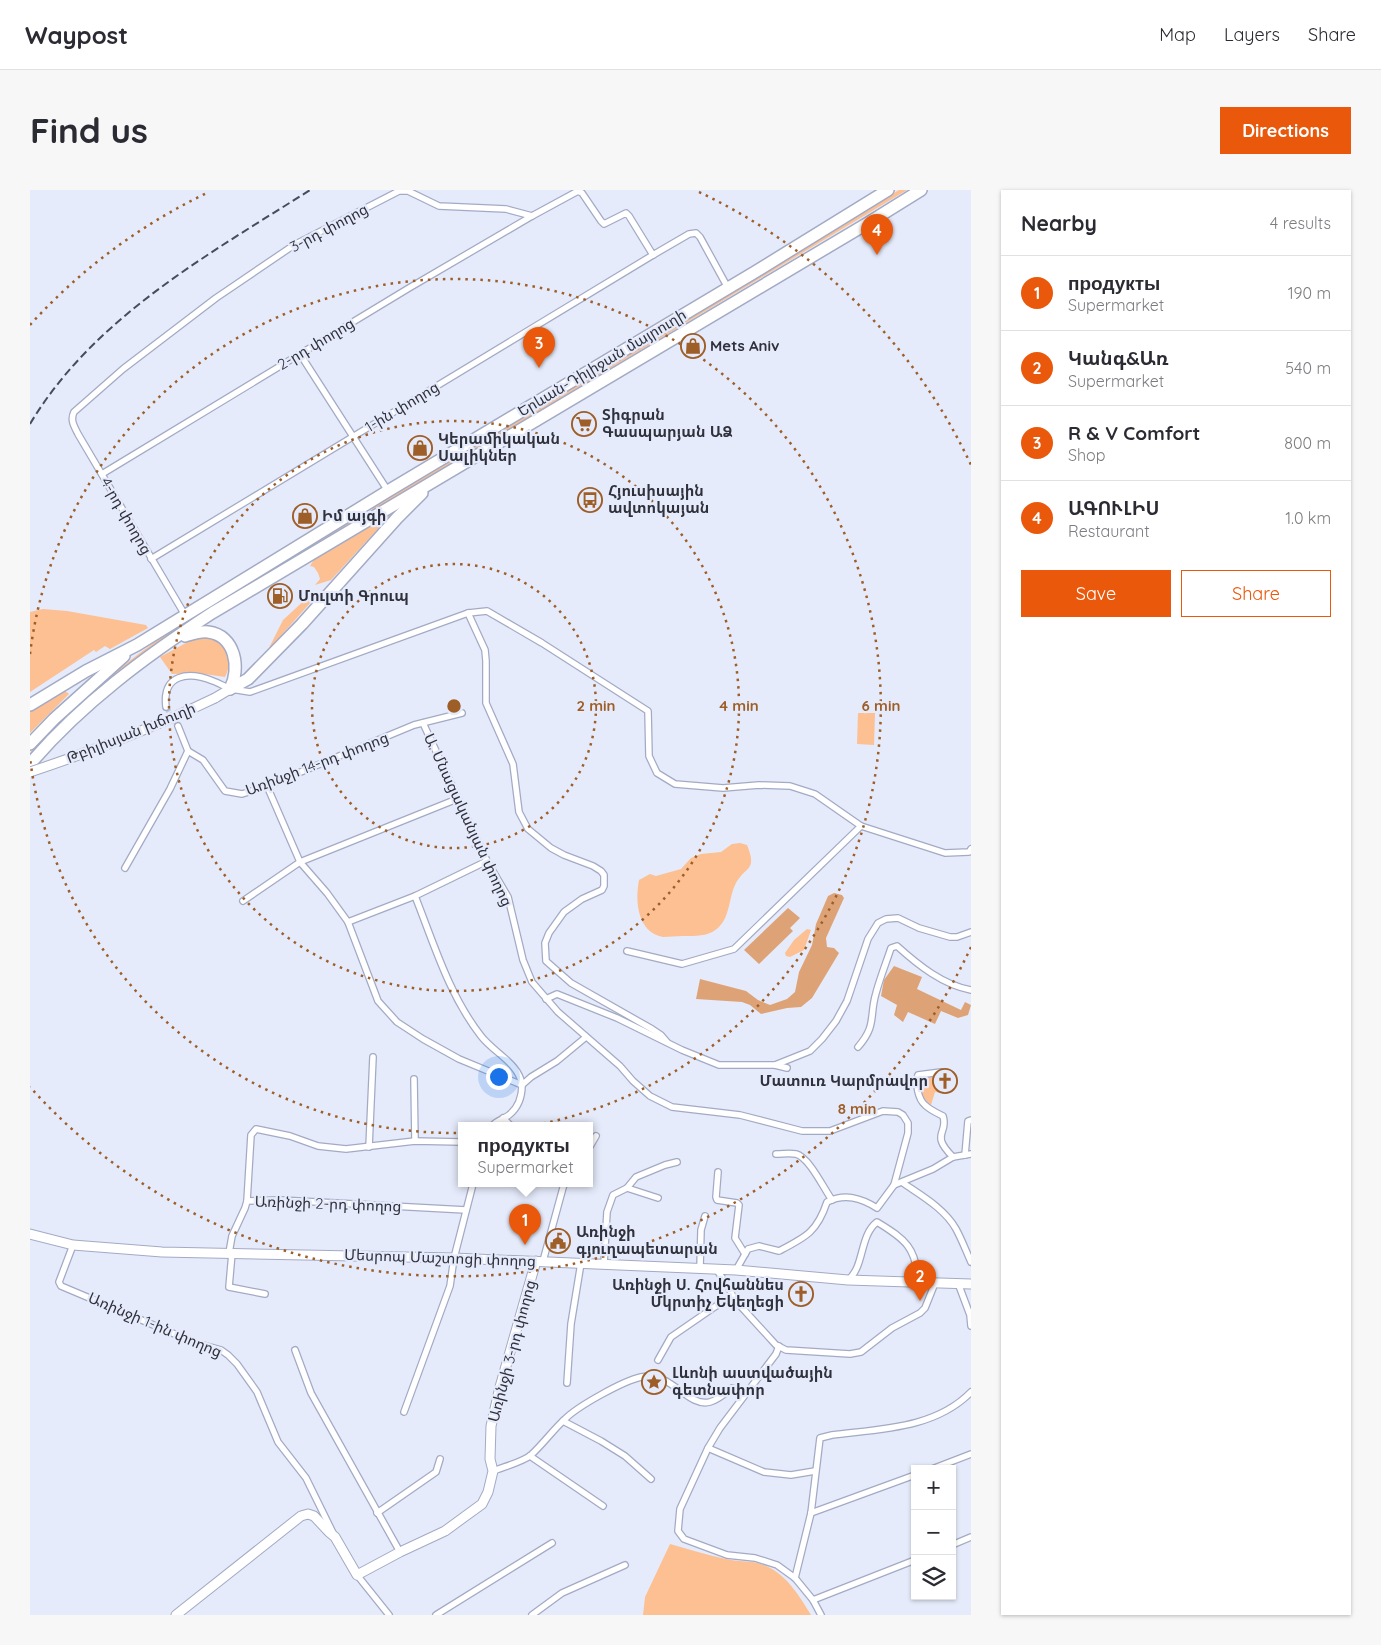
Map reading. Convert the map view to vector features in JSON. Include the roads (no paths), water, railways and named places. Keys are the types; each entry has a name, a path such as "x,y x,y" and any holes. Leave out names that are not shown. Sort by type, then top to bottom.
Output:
{"highway":[{"name":"Երևան-Դիլիջան մայրուղի","path":"137,645 388,491 888,190"},
{"name":"Երևան-Դիլիջան մայրուղի","path":"166,643 368,520 868,224 922,190"},
{"path":"230,688 248,679 302,624 397,518 433,482"},
{"path":"362,508 369,511 368,520"},
{"path":"206,603 204,611 212,614"},
{"path":"30,764 59,732 106,690 166,643 197,632 209,632 220,636 232,649 235,658 236,667 230,688"},
{"path":"30,705 86,671 137,645"},
{"path":"30,744 72,702 137,645"}],"street":[{"name":"3-րդ փողոց","path":"72,415 123,369 216,298 294,245 399,191 408,191 439,206 506,209 532,216"},
{"path":"532,216 578,191 582,193 604,224 622,214 626,213 630,216 653,255 689,234 696,233 728,288"},
{"name":"2-րդ փողոց","path":"102,474 532,216"},
{"name":"1-ին փողոց","path":"151,558 653,255"},
{"path":"300,354 352,438 388,491"},
{"name":"4-րդ փողոց","path":"72,415 78,434 185,615"},
{"path":"166,707 165,696 167,688 174,679 185,676 197,676 213,680 230,688 250,692 468,614 487,611 542,643 648,711 649,756 658,773 675,784 723,788 759,785 790,786 815,794 861,826 945,853 969,852 971,849"},
{"path":"468,614 484,650 486,661 486,703 514,764 519,812 528,829 546,844 564,856 593,866 604,875 602,890 582,898 564,912 548,933 545,943 546,961 571,983 661,1034 667,1042"},
{"name":"Թբիլիսյան խճուղի","path":"30,772 84,754 167,721 215,698 230,688"},
{"name":"Առինջի 14-րդ փողոց","path":"188,752 203,760 226,791 242,794 266,786 414,725 462,713"},
{"name":"Ա. Մնացականյան փողոց","path":"423,723 487,861 508,897 523,960 532,982 546,999 650,1096 672,1107 740,1115 802,1131 830,1131 883,1111 898,1112 904,1115 908,1123 908,1133 894,1186"},
{"path":"125,868 188,752 178,726"},
{"path":"266,786 300,862 348,922 378,1000 397,1022 459,1059 522,1085"},
{"path":"243,901 300,862 457,798"},
{"path":"627,951 682,964 734,949 861,826"},
{"path":"348,922 415,896 487,861"},
{"path":"415,896 455,997 482,1038 518,1072 522,1085 522,1096 510,1114 498,1122"},
{"path":"775,1065 810,1051 836,1020 847,1002 868,940 878,923 886,919 898,918 919,928 950,937 957,937 971,932"},
{"path":"858,1047 868,1036 874,1018 875,995 891,948 897,946 927,970 958,988 971,990"},
{"path":"546,999 557,994 617,1018 694,1056 719,1065 775,1065 786,1068"},
{"path":"522,1085 586,1037"},
{"path":"369,1147 373,1057"},
{"path":"941,1072 918,1075 918,1092 924,1104 943,1116 944,1123 940,1142 952,1157"},
{"path":"414,1079 415,1141"},
{"path":"503,1118 507,1122"},
{"path":"736,1270 748,1249 759,1246 779,1251 797,1242 812,1231 821,1219 827,1202 838,1197 853,1198 866,1201 877,1208 894,1186 952,1157 968,1154 967,1127 968,1121 971,1120"},
{"path":"247,1200 251,1135 256,1129 290,1136 318,1146 346,1149 415,1141 458,1142"},
{"path":"593,1141 596,1136"},
{"path":"776,1154 798,1154 811,1165 820,1183 832,1200"},
{"path":"604,1264 607,1212 613,1195 627,1188 636,1177 677,1162"},
{"path":"718,1172 716,1197 717,1200 737,1203 739,1205 735,1238 745,1254"},
{"path":"903,1183 930,1201 944,1214 956,1228 971,1262"},
{"path":"404,1412 450,1286 454,1258 472,1187"},
{"path":"540,1261 563,1187"},
{"path":"627,1188 658,1198"},
{"name":"Առինջի 2-րդ փողոց","path":"265,1294 229,1287 232,1236 247,1200 280,1200 466,1210"},
{"path":"700,1268 701,1230 705,1216"},
{"path":"848,1280 856,1274 861,1251 871,1227 877,1222 906,1242 918,1266 918,1282"},
{"name":"Մեսրոպ Մաշտոցի փողոց","path":"30,1234 73,1245 162,1252 540,1261 736,1270 848,1280 971,1284"},
{"name":"Առինջի 1-ին փողոց","path":"73,1245 60,1282 61,1286 196,1343 221,1350 237,1364 257,1392 278,1442 306,1478 335,1537 357,1575 389,1615"},
{"name":"Առինջի 3-րդ փողոց","path":"357,1575 445,1531 482,1504 488,1492 493,1471 490,1459 491,1426 500,1387 540,1261"},
{"path":"567,1383 571,1324 581,1263"},
{"path":"716,1269 728,1286 734,1299 765,1334 786,1350 850,1354 861,1352 892,1328 920,1313 925,1308 935,1283"},
{"path":"958,1284 970,1315 971,1326"},
{"path":"658,1360 671,1337 716,1306 734,1299"},
{"path":"779,1346 776,1354 720,1428 708,1448 680,1509 678,1531 684,1539 727,1555 755,1558 777,1565 795,1578 813,1600 821,1615"},
{"path":"295,1350 311,1393 400,1552"},
{"path":"493,1471 530,1456 571,1413 620,1385 648,1376 667,1380 700,1402 714,1401 732,1388 747,1392"},
{"path":"795,1578 811,1513 820,1438 907,1425 931,1418 962,1400 971,1392"},
{"path":"562,1421 625,1456 651,1480"},
{"path":"708,1448 764,1472 791,1475 815,1471"},
{"path":"942,1465 971,1454"},
{"path":"530,1456 603,1506"},
{"path":"378,1512 436,1472 440,1459"},
{"path":"811,1513 911,1476"},
{"path":"176,1615 302,1516 308,1514 314,1516 335,1537"},
{"path":"956,1543 971,1537"},
{"path":"436,1615 552,1543"},
{"path":"813,1600 911,1562"},
{"path":"532,1615 562,1593 625,1565"}],"tunnel":[{"path":"166,707 178,726"}],"railway":[{"path":"30,424 56,386 86,351 120,320 193,264 310,190"}],"place":[{"name":"ԱԳՈՒԼԻՍ","path":"877,255"},
{"name":"Mets Aniv","path":"693,346"},
{"name":"R & V Comfort","path":"539,368"},
{"name":"Տիգրան Գասպարյան ԱՁ","path":"584,424"},
{"name":"Կերամիկական Սալիկներ","path":"420,448"},
{"name":"Հյուսիսային ավտոկայան","path":"590,500"},
{"name":"Իմ այգի","path":"305,516"},
{"name":"Մուլտի Գրուպ","path":"280,596"},
{"name":"Մատուռ Կարմրավոր","path":"945,1081"},
{"name":"Առինջի գյուղապետարան","path":"558,1241"},
{"name":"продукты","path":"525,1245"},
{"name":"Առինջի Ս. Հովհաննես Մկրտիչ Եկեղեցի","path":"801,1294"},
{"name":"Կանգ&Առ","path":"920,1301"},
{"name":"Լևոնի աստվածային գետնափոր","path":"654,1382"}]}
